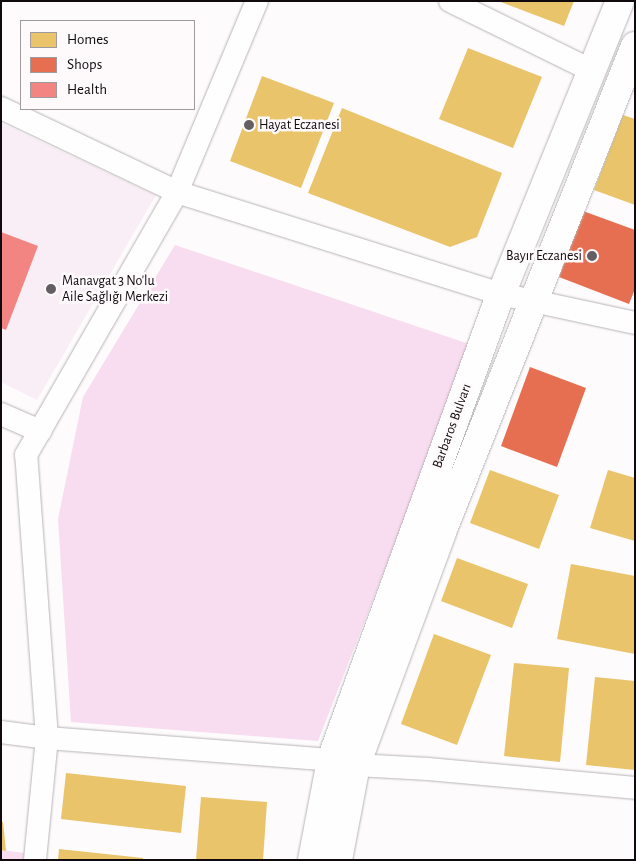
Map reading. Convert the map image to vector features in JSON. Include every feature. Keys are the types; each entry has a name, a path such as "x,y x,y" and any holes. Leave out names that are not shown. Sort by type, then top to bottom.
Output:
{"street":[{"path":"35,860 47,738 26,455 177,192 257,1"},
{"path":"450,1 593,71"},
{"name":"Barbaros Bulvarı","path":"312,860 501,294 620,1"},
{"name":"Barbaros Bulvarı","path":"338,860 344,763 442,532 635,46"},
{"path":"1,108 177,192 501,294 534,303 635,323"},
{"path":"1,414 40,431"},
{"path":"1,732 47,738 635,788"}],"shaded area":[{"name":"Manavgat 3 No'lu Aile Sağlığı Merkezi","path":"1,123 156,195 37,400 1,382"},
{"path":"175,245 472,345 318,741 71,722 58,519 83,397"},
{"path":"1,850 24,853 23,860 1,860"}],"building: Homes":[{"path":"498,1 574,1 564,26"},
{"path":"468,48 542,77 513,148 439,119"},
{"path":"262,76 334,103 301,188 230,161"},
{"path":"342,108 502,173 477,237 450,247 308,193"},
{"path":"623,115 635,119 635,205 594,190"},
{"path":"490,470 559,495 539,549 470,523"},
{"path":"608,470 635,478 635,541 590,528"},
{"path":"457,558 528,584 512,628 441,601"},
{"path":"571,564 635,576 635,654 557,639"},
{"path":"434,634 491,655 457,745 401,724"},
{"path":"514,663 569,668 560,762 504,756"},
{"path":"595,677 635,681 635,770 586,765"},
{"path":"66,773 186,786 181,833 61,819"},
{"path":"201,797 267,802 263,860 196,860"},
{"path":"1,822 3,822 6,851 1,850"},
{"path":"59,849 143,858 143,860 58,860"}],"building: Shops":[{"path":"583,211 635,230 635,289 629,304 559,277"},
{"path":"530,367 586,388 557,467 501,446"}],"building: Health":[{"name":"Manavgat 3 No'lu Aile Sağlığı Merkezi","path":"1,232 38,246 6,330 1,328"}],"place":[{"name":"Hayat Eczanesi","path":"249,125"},
{"name":"Bayır Eczanesi","path":"592,256"},
{"name":"Manavgat 3 No'lu Aile Sağlığı Merkezi","path":"51,289"}]}
